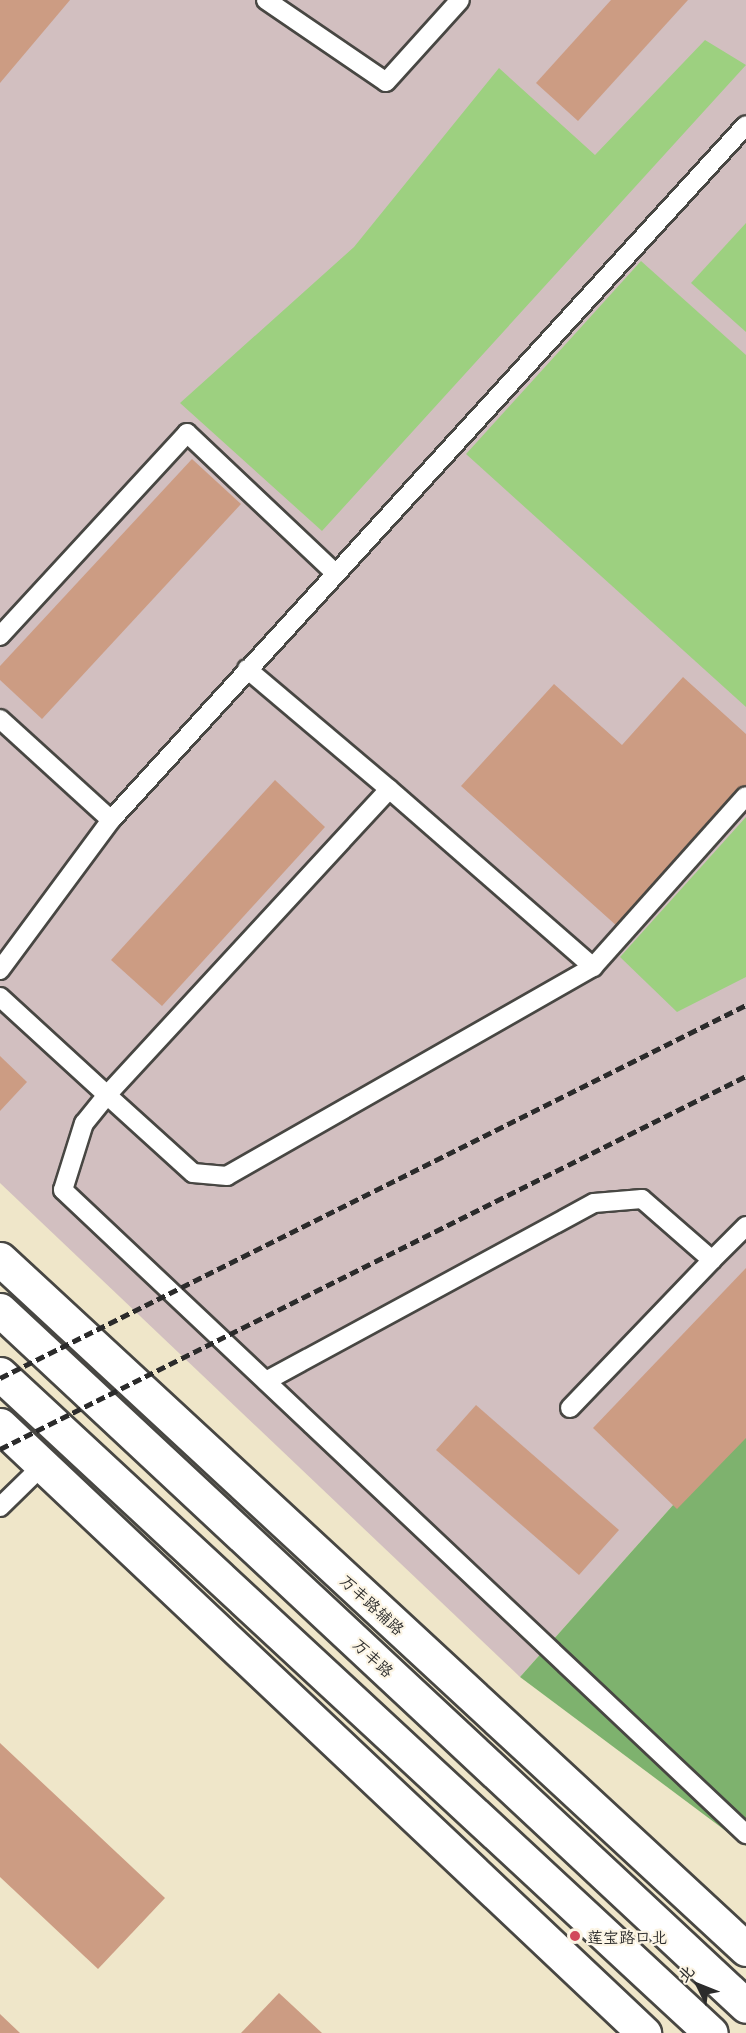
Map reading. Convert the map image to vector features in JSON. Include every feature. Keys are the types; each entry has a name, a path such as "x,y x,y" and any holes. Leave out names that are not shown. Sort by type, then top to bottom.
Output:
{"main road":[{"name":"万丰路辅路","path":"0,1259 746,1949"},
{"name":"万丰路","path":"0,1310 746,2006"},
{"path":"0,1374 711,2033"},
{"path":"0,1425 644,2033"}],"lane":[{"path":"266,0 386,82 460,0"},
{"path":"0,970 111,820 334,572 746,125"},
{"path":"0,636 187,433 334,572"},
{"path":"247,669 593,967"},
{"path":"0,719 111,820"},
{"path":"389,789 107,1095 84,1123 63,1190 746,1834"},
{"path":"0,997 193,1173 227,1176 593,967 746,796"},
{"path":"266,1381 594,1203 642,1200 712,1260"},
{"path":"570,1408 746,1226"},
{"path":"0,1507 43,1465"}],"shaded area":[{"path":"0,0 746,0 746,1423 520,1677 0,1183"}],"green space":[{"path":"705,40 746,65 322,531 180,403 354,247 499,68 595,155"},
{"path":"746,223 746,332 691,283"},
{"path":"641,261 746,355 746,707 466,454"},
{"path":"746,817 746,977 677,1012 620,957"},
{"path":"746,1423 746,1846 520,1677"}],"building":[{"path":"0,0 70,0 0,83"},
{"path":"611,0 688,0 578,121 536,83"},
{"path":"192,459 241,504 42,719 0,680 0,666"},
{"path":"683,677 746,734 746,785 618,927 461,786 554,684 622,745"},
{"path":"275,780 325,827 162,1006 111,960"},
{"path":"0,1056 27,1082 0,1111"},
{"path":"746,1268 746,1438 677,1509 593,1428"},
{"path":"476,1405 619,1530 579,1575 436,1450"},
{"path":"0,1743 165,1898 98,1969 0,1877"},
{"path":"279,1993 322,2033 241,2033"},
{"path":"0,2014 20,2033 0,2033"}],"railway":[{"path":"0,1378 746,1005"},
{"path":"0,1449 746,1076"}],"place":[{"name":"莲宝路口北","path":"575,1936"}]}
